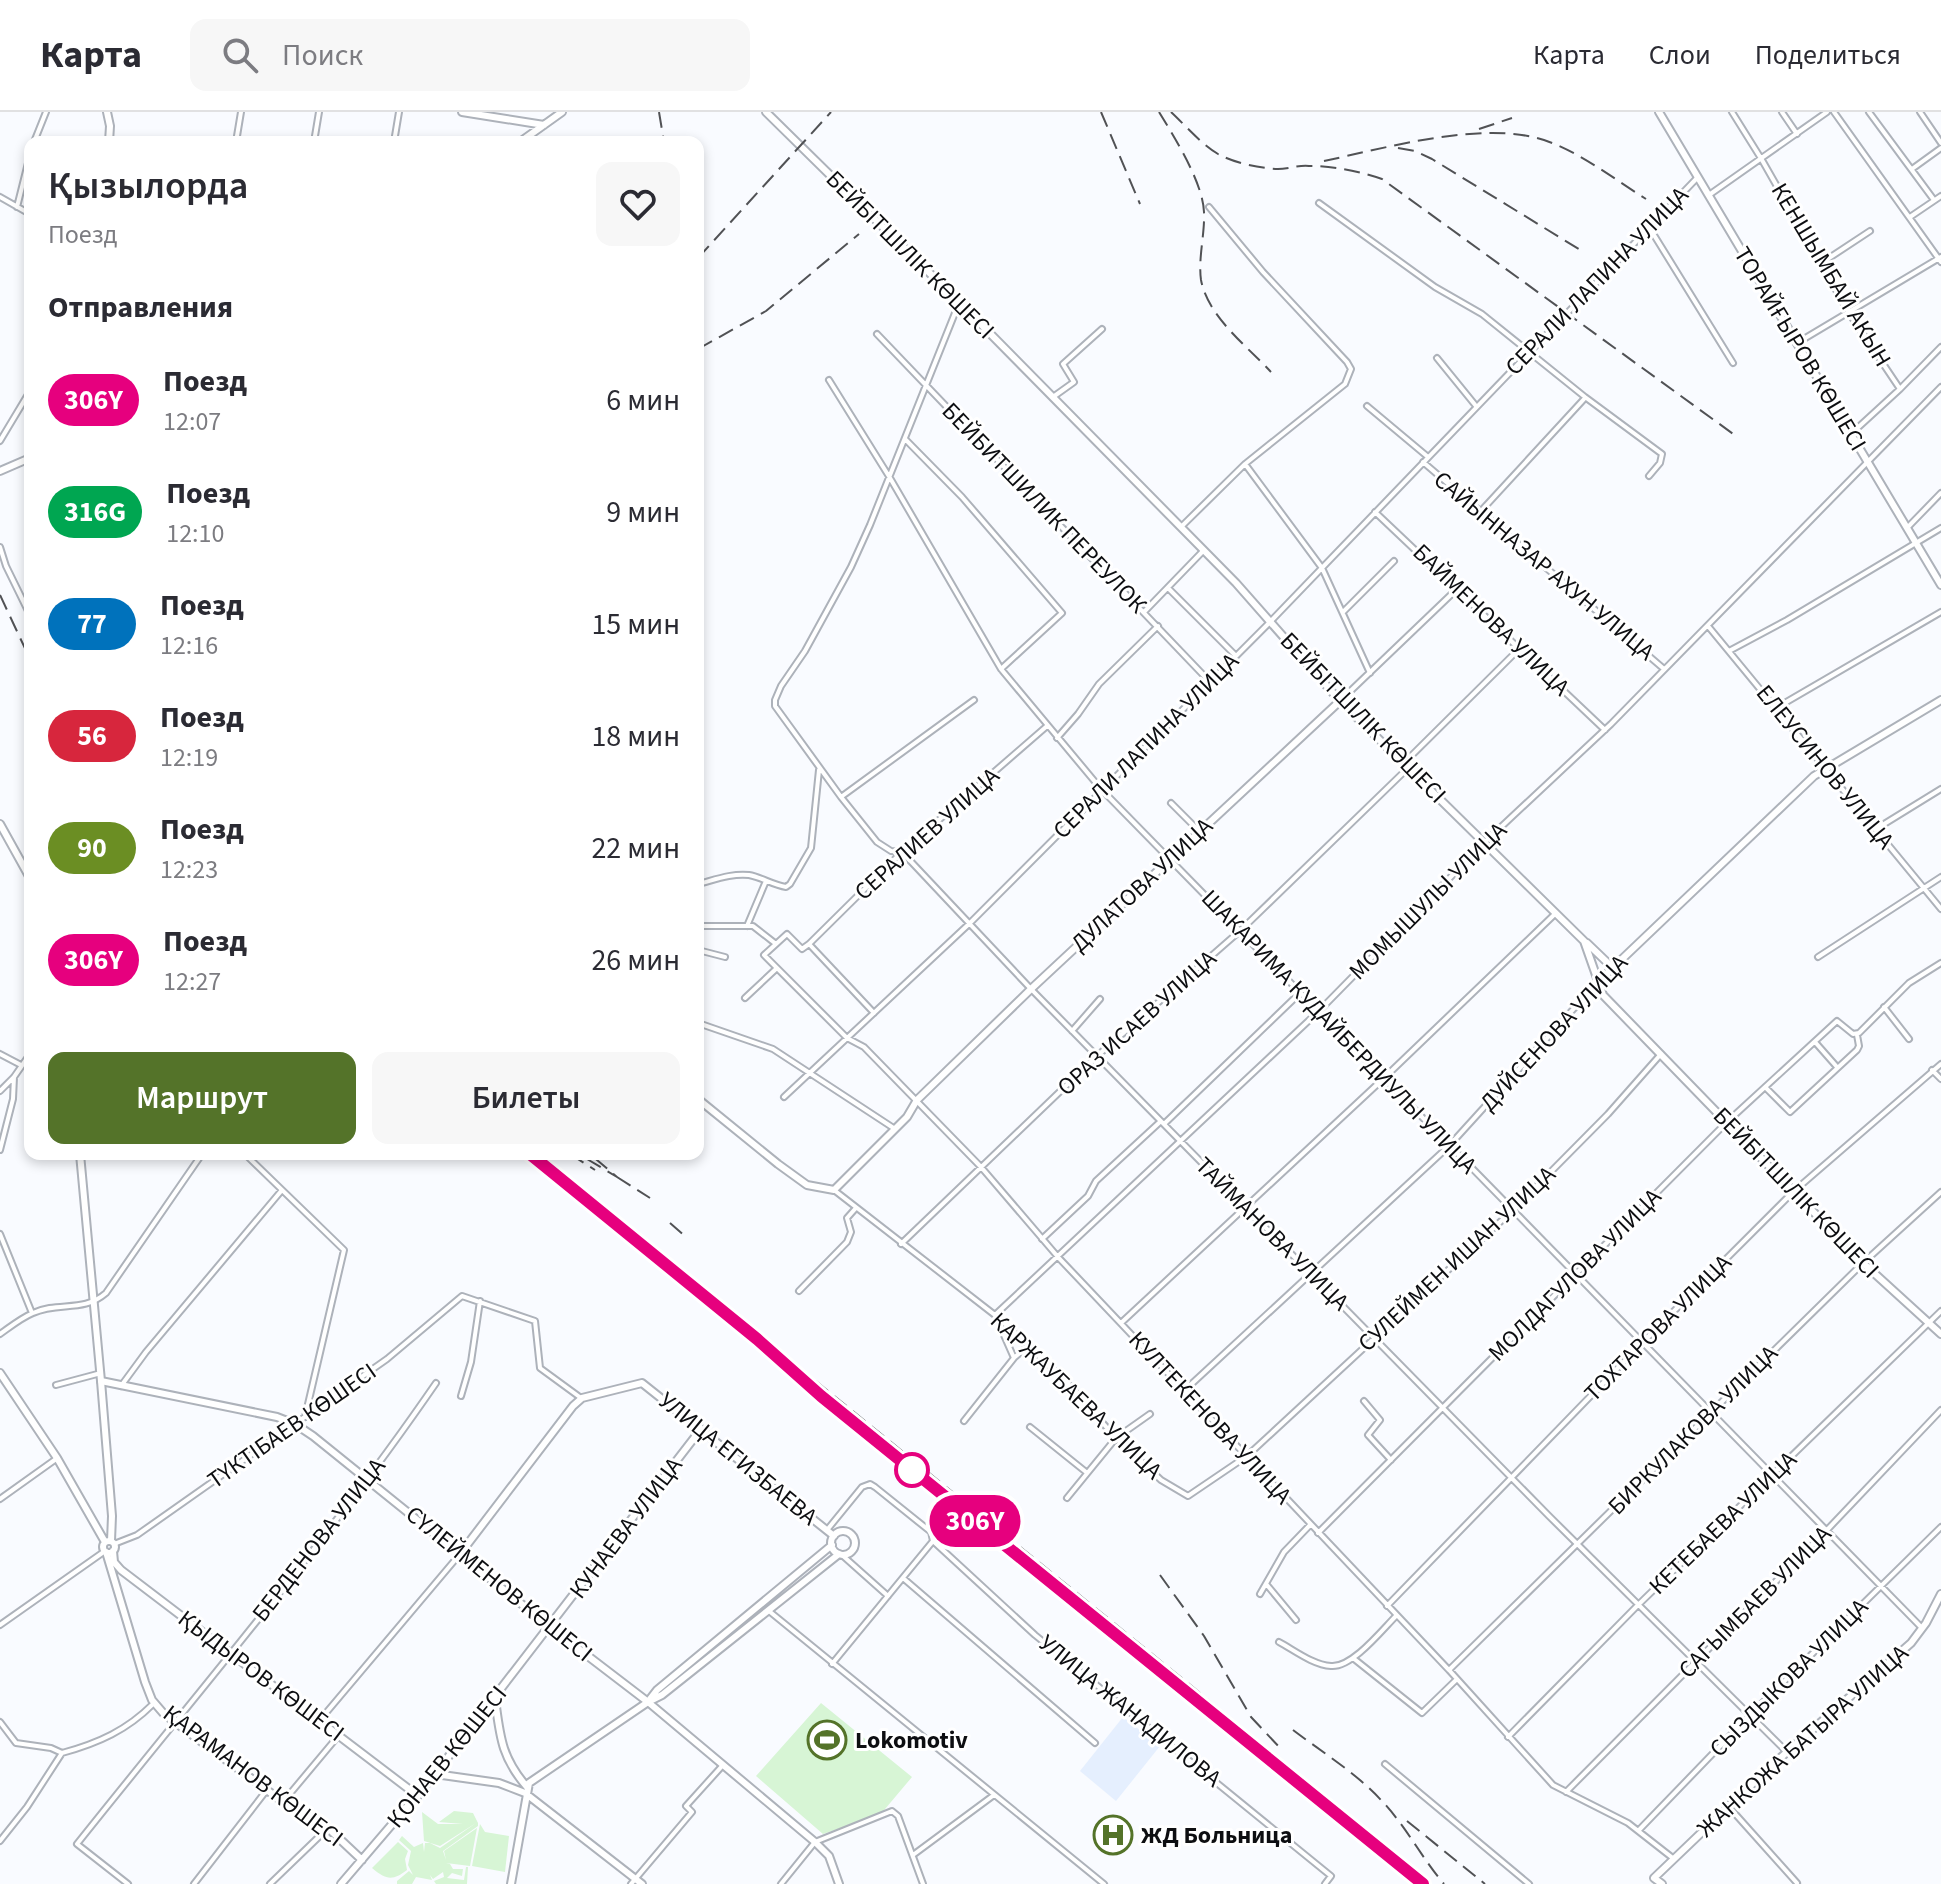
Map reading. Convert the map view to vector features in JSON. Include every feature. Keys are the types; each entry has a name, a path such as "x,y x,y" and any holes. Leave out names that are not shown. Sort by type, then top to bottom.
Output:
{"street":[{"path":"36,136 46,112"},
{"path":"107,112 109,136"},
{"path":"237,136 241,112"},
{"path":"315,136 319,112"},
{"path":"395,136 399,112"},
{"path":"462,112 544,125"},
{"path":"508,112 513,120"},
{"path":"528,136 562,112"},
{"name":"БЕЙБІТШІЛІК КӨШЕСІ","path":"766,112 1204,550 1340,701 1584,941 1603,995 1863,1263 1941,1334"},
{"name":"ТОРАЙҒЫРОВ КӨШЕСІ","path":"1659,112 1941,585"},
{"name":"КЕНШЫМБАЙ АКЫН","path":"1732,112 1849,313 1900,389"},
{"path":"1782,112 1797,134"},
{"name":"СЕРАЛИ ЛАПИНА УЛИЦА","path":"1709,195 1827,112"},
{"path":"1797,343 1940,259 1834,112"},
{"path":"1869,112 1934,200"},
{"path":"1912,169 1941,146 1920,112"},
{"name":"СЕРАЛИ ЛАПИНА УЛИЦА","path":"784,1097 970,923 1270,622 1698,177"},
{"path":"17,207 24,179"},
{"path":"1910,217 1941,196"},
{"path":"0,197 24,211"},
{"path":"1319,203 1435,287 1482,314 1662,454 1660,463 1649,476"},
{"path":"1181,527 1245,464 1345,384 1351,369 1209,207"},
{"path":"1649,227 1733,363"},
{"path":"1820,264 1870,231"},
{"path":"890,478 897,453 959,302"},
{"path":"1053,397 1074,382 1063,364 1102,329"},
{"name":"БЕЙБИТШИЛИК ПЕРЕУЛОК","path":"877,334 1210,682"},
{"path":"1850,435 1941,347"},
{"path":"1437,358 1477,406"},
{"name":"ШАКАРИМА КУДАЙБЕРДИУЛЫ УЛИЦА","path":"829,380 1001,669 1101,789 1922,1628"},
{"name":"МОМЫШУЛЫ УЛИЦА","path":"995,1315 1319,1011 1485,842 1605,730 1941,387"},
{"path":"1481,511 1585,397"},
{"path":"0,441 24,401"},
{"path":"1367,406 1428,457"},
{"path":"905,439 962,497 1062,613 1001,669"},
{"path":"0,471 24,461"},
{"name":"САЙЫННАЗАР АХУН УЛИЦА","path":"1423,462 1665,669"},
{"path":"1245,464 1322,568 1370,673"},
{"name":"ТАЙМАНОВА УЛИЦА","path":"890,478 851,567 799,662 781,686 775,706 877,842 891,851 902,852 1031,989 1511,1478 1787,1752"},
{"path":"1907,528 1941,493"},
{"name":"БАЙМЕНОВА УЛИЦА","path":"1375,512 1605,730"},
{"path":"1729,651 1941,528"},
{"path":"0,547 24,603"},
{"path":"1144,612 1204,550"},
{"path":"1343,612 1394,561"},
{"path":"1168,588 1236,656"},
{"name":"ДУЛАТОВА УЛИЦА","path":"834,1190 907,1117 917,1100 1031,989 1458,588"},
{"path":"1776,708 1941,612"},
{"path":"1057,738 1099,684 1158,626"},
{"name":"ЕЛЕУСИНОВ УЛИЦА","path":"1708,626 1941,909"},
{"name":"ОРАЗ ИСАЕВ УЛИЦА","path":"901,1244 1097,1056 1241,930 1520,648"},
{"path":"841,797 974,700"},
{"name":"ДУЙСЕНОВА УЛИЦА","path":"1184,1390 1449,1146 1598,982 1824,769 1941,700"},
{"name":"СЕРАЛИЕВ УЛИЦА","path":"809,944 902,852 1047,726"},
{"path":"704,883 750,875 786,887 790,884 811,848 819,767"},
{"path":"1876,829 1941,789"},
{"path":"1171,803 1199,831"},
{"path":"0,824 24,867"},
{"path":"1818,957 1941,877"},
{"path":"747,926 766,881"},
{"path":"1121,1324 1556,913"},
{"path":"704,926 747,926 757,928 776,944 787,934 802,949 809,944 874,1013"},
{"path":"1584,941 1613,968"},
{"name":"КУЛТЕКЕНОВА УЛИЦА","path":"776,944 764,955 847,1038 864,1047 981,1167 1058,1257 1449,1670 1553,1785 1639,1830 1674,1859"},
{"path":"704,952 725,957"},
{"path":"1765,1087 1790,1112 1859,1046 1857,1034 1884,1007 1909,983 1941,963"},
{"path":"745,998 777,968"},
{"path":"1042,1239 1088,1196 1096,1181 1301,992"},
{"path":"1072,1031 1100,999"},
{"path":"1884,1007 1909,1039"},
{"name":"МОЛДАГУЛОВА УЛИЦА","path":"1318,1533 1727,1122 1837,1021 1857,1034"},
{"path":"704,1025 773,1049 895,1129"},
{"path":"1815,1042 1837,1067"},
{"path":"0,1054 21,1065"},
{"name":"СУЛЕЙМЕН ИШАН УЛИЦА","path":"1247,1456 1512,1210 1608,1114 1661,1054"},
{"path":"0,1091 24,1061"},
{"name":"ТОХТАРОВА УЛИЦА","path":"1387,1606 1793,1192 1941,1064"},
{"path":"1932,1070 1941,1079"},
{"path":"0,1150 13,1099 14,1077"},
{"path":"704,1104 807,1185 834,1190"},
{"name":"ҚАРАМАНОВ КӨШЕСІ","path":"81,1160 112,1516 110,1573 145,1682 155,1703 175,1722 283,1802 328,1828 362,1860"},
{"path":"0,1334 32,1313 48,1308 93,1304 106,1293 198,1160"},
{"path":"251,1160 344,1250 305,1417"},
{"path":"121,1386 282,1190"},
{"name":"КАРЖАУБАЕВА УЛИЦА","path":"834,1190 995,1315 1069,1385 1116,1438 1161,1480 1188,1496 1247,1456"},
{"name":"БИРКУЛАКОВА УЛИЦА","path":"1449,1670 1863,1263 1941,1192"},
{"path":"799,1291 847,1242 851,1232 847,1218 856,1208"},
{"path":"0,1234 32,1313"},
{"name":"ТҮКТІБАЕВ КӨШЕСІ","path":"0,1625 109,1547 137,1535 387,1359 462,1296 480,1301"},
{"path":"320,1720 460,1554 546,1439 582,1398 540,1368 535,1321 480,1301 471,1362 461,1396"},
{"name":"КЕТЕБАЕВА УЛИЦА","path":"1508,1737 1941,1311"},
{"path":"995,1315 1014,1358"},
{"path":"964,1421 1014,1358 1028,1346"},
{"path":"0,1373 57,1458 109,1547 114,1562 121,1570 110,1573"},
{"path":"56,1385 101,1377"},
{"name":"СҮЛЕЙМЕНОВ КӨШЕСІ","path":"101,1377 121,1386 277,1417 295,1424 368,1478 550,1627 648,1702 815,1842 829,1856 839,1884"},
{"name":"БЕРДЕНОВА УЛИЦА","path":"128,1884 77,1844 232,1653 368,1478 436,1383"},
{"name":"УЛИЦА ЕГИЗБАЕВА","path":"582,1398 642,1383 834,1536"},
{"path":"1364,1401 1380,1420 1368,1435 1391,1460"},
{"name":"САГЫМБАЕВ УЛИЦА","path":"1566,1792 1827,1530 1941,1410"},
{"path":"1067,1498 1116,1438 1150,1414"},
{"path":"1030,1427 1086,1472"},
{"name":"КУНАЕВА УЛИЦА","path":"550,1627 701,1429"},
{"path":"0,1499 57,1458"},
{"name":"УЛИЦА ЖАНАДИЛОВА","path":"827,1530 862,1487 870,1484 931,1532 933,1541 1035,1635 1331,1876 1325,1884"},
{"path":"1260,1594 1284,1552 1310,1525"},
{"name":"СЫЗДЫКОВА УЛИЦА","path":"1639,1830 1750,1715 1941,1527"},
{"path":"511,1884 526,1790 538,1775 662,1695 832,1545 834,1536 846,1532 855,1540 850,1552 840,1554 764,1607"},
{"path":"832,1664 933,1541"},
{"path":"832,1545 888,1596"},
{"name":"ҚЫДЫРОВ КӨШЕСІ","path":"121,1570 418,1796"},
{"path":"903,1578 1095,1743"},
{"path":"1267,1585 1296,1620"},
{"name":"ЖАНКОЖА БАТЫРА УЛИЦА","path":"1654,1878 1787,1752 1889,1664 1922,1628 1941,1594"},
{"path":"764,1607 1104,1884"},
{"path":"1279,1642 1315,1662 1342,1665 1397,1616"},
{"name":"ҚОНАЕВ КӨШЕСІ","path":"341,1884 418,1796 550,1627"},
{"path":"1353,1658 1422,1713 1456,1680"},
{"path":"495,1698 501,1747 526,1790 633,1881 642,1884"},
{"path":"0,1722 16,1743 51,1748 62,1753 87,1746 133,1724 155,1703"},
{"path":"283,1802 339,1735"},
{"path":"1,1837 27,1807 62,1753"},
{"path":"1385,1764 1529,1884"},
{"path":"633,1881 692,1812 686,1806 723,1765"},
{"path":"435,1774 526,1790"},
{"path":"194,1884 268,1789"},
{"path":"913,1855 994,1795"},
{"path":"1729,1807 1797,1883"},
{"path":"781,1884 815,1842 892,1811 898,1816 923,1884"},
{"path":"270,1884 328,1828"},
{"path":"1089,1873 1091,1884"},
{"path":"1647,1884 1654,1878 1662,1884"}],"shaded area":[{"path":"1123,1717 1160,1746 1116,1801 1080,1771"}],"green space":[{"name":"Lokomotiv","path":"821,1703 912,1777 880,1815 823,1834 756,1776"},
{"path":"454,1811 473,1813 478,1823 443,1851 446,1860 444,1851 477,1828 470,1866 446,1863 453,1869 463,1869 462,1876 452,1873 447,1878 464,1880 468,1867 467,1884 436,1884 434,1881 444,1877 443,1872 433,1879 430,1875 432,1880 416,1877 412,1884 397,1884 409,1871 413,1875 408,1865 411,1851 399,1840 402,1836 414,1847 423,1843 424,1852 425,1843 440,1848 476,1823 440,1846 424,1841 422,1812 438,1824 463,1824 439,1822"},
{"path":"480,1824 485,1832 509,1836 505,1872 472,1866"},
{"path":"398,1842 408,1851 405,1859 407,1870 393,1877 381,1875 372,1868"}],"railway":[{"path":"659,112 663,136"},
{"path":"704,251 831,112"},
{"path":"1101,112 1140,204"},
{"path":"1159,112 1199,188 1204,212 1200,272 1205,294 1220,319 1271,372"},
{"path":"1171,112 1211,150 1239,162 1278,169 1328,167 1382,179 1736,436"},
{"path":"1479,129 1512,118"},
{"path":"1324,161 1463,134 1519,135 1544,140 1571,151 1646,199"},
{"path":"1398,148 1432,159 1582,251"},
{"path":"704,346 766,311 859,234"},
{"path":"0,595 24,646"},
{"path":"543,1160 1194,1688 1430,1884"},
{"path":"579,1160 595,1170"},
{"path":"589,1160 617,1177 597,1160"},
{"path":"617,1177 650,1198"},
{"path":"670,1223 687,1238"},
{"path":"1160,1575 1204,1636 1251,1717 1281,1749"},
{"path":"1293,1730 1350,1772 1381,1800 1444,1884"},
{"path":"1407,1821 1485,1884"}],"train":[{"name":"306Y","path":"537,1160 757,1339 821,1396 1423,1884"}],"place":[{"name":"Lokomotiv","path":"827,1740"},
{"name":"ЖД Больница","path":"1113,1835"}]}
